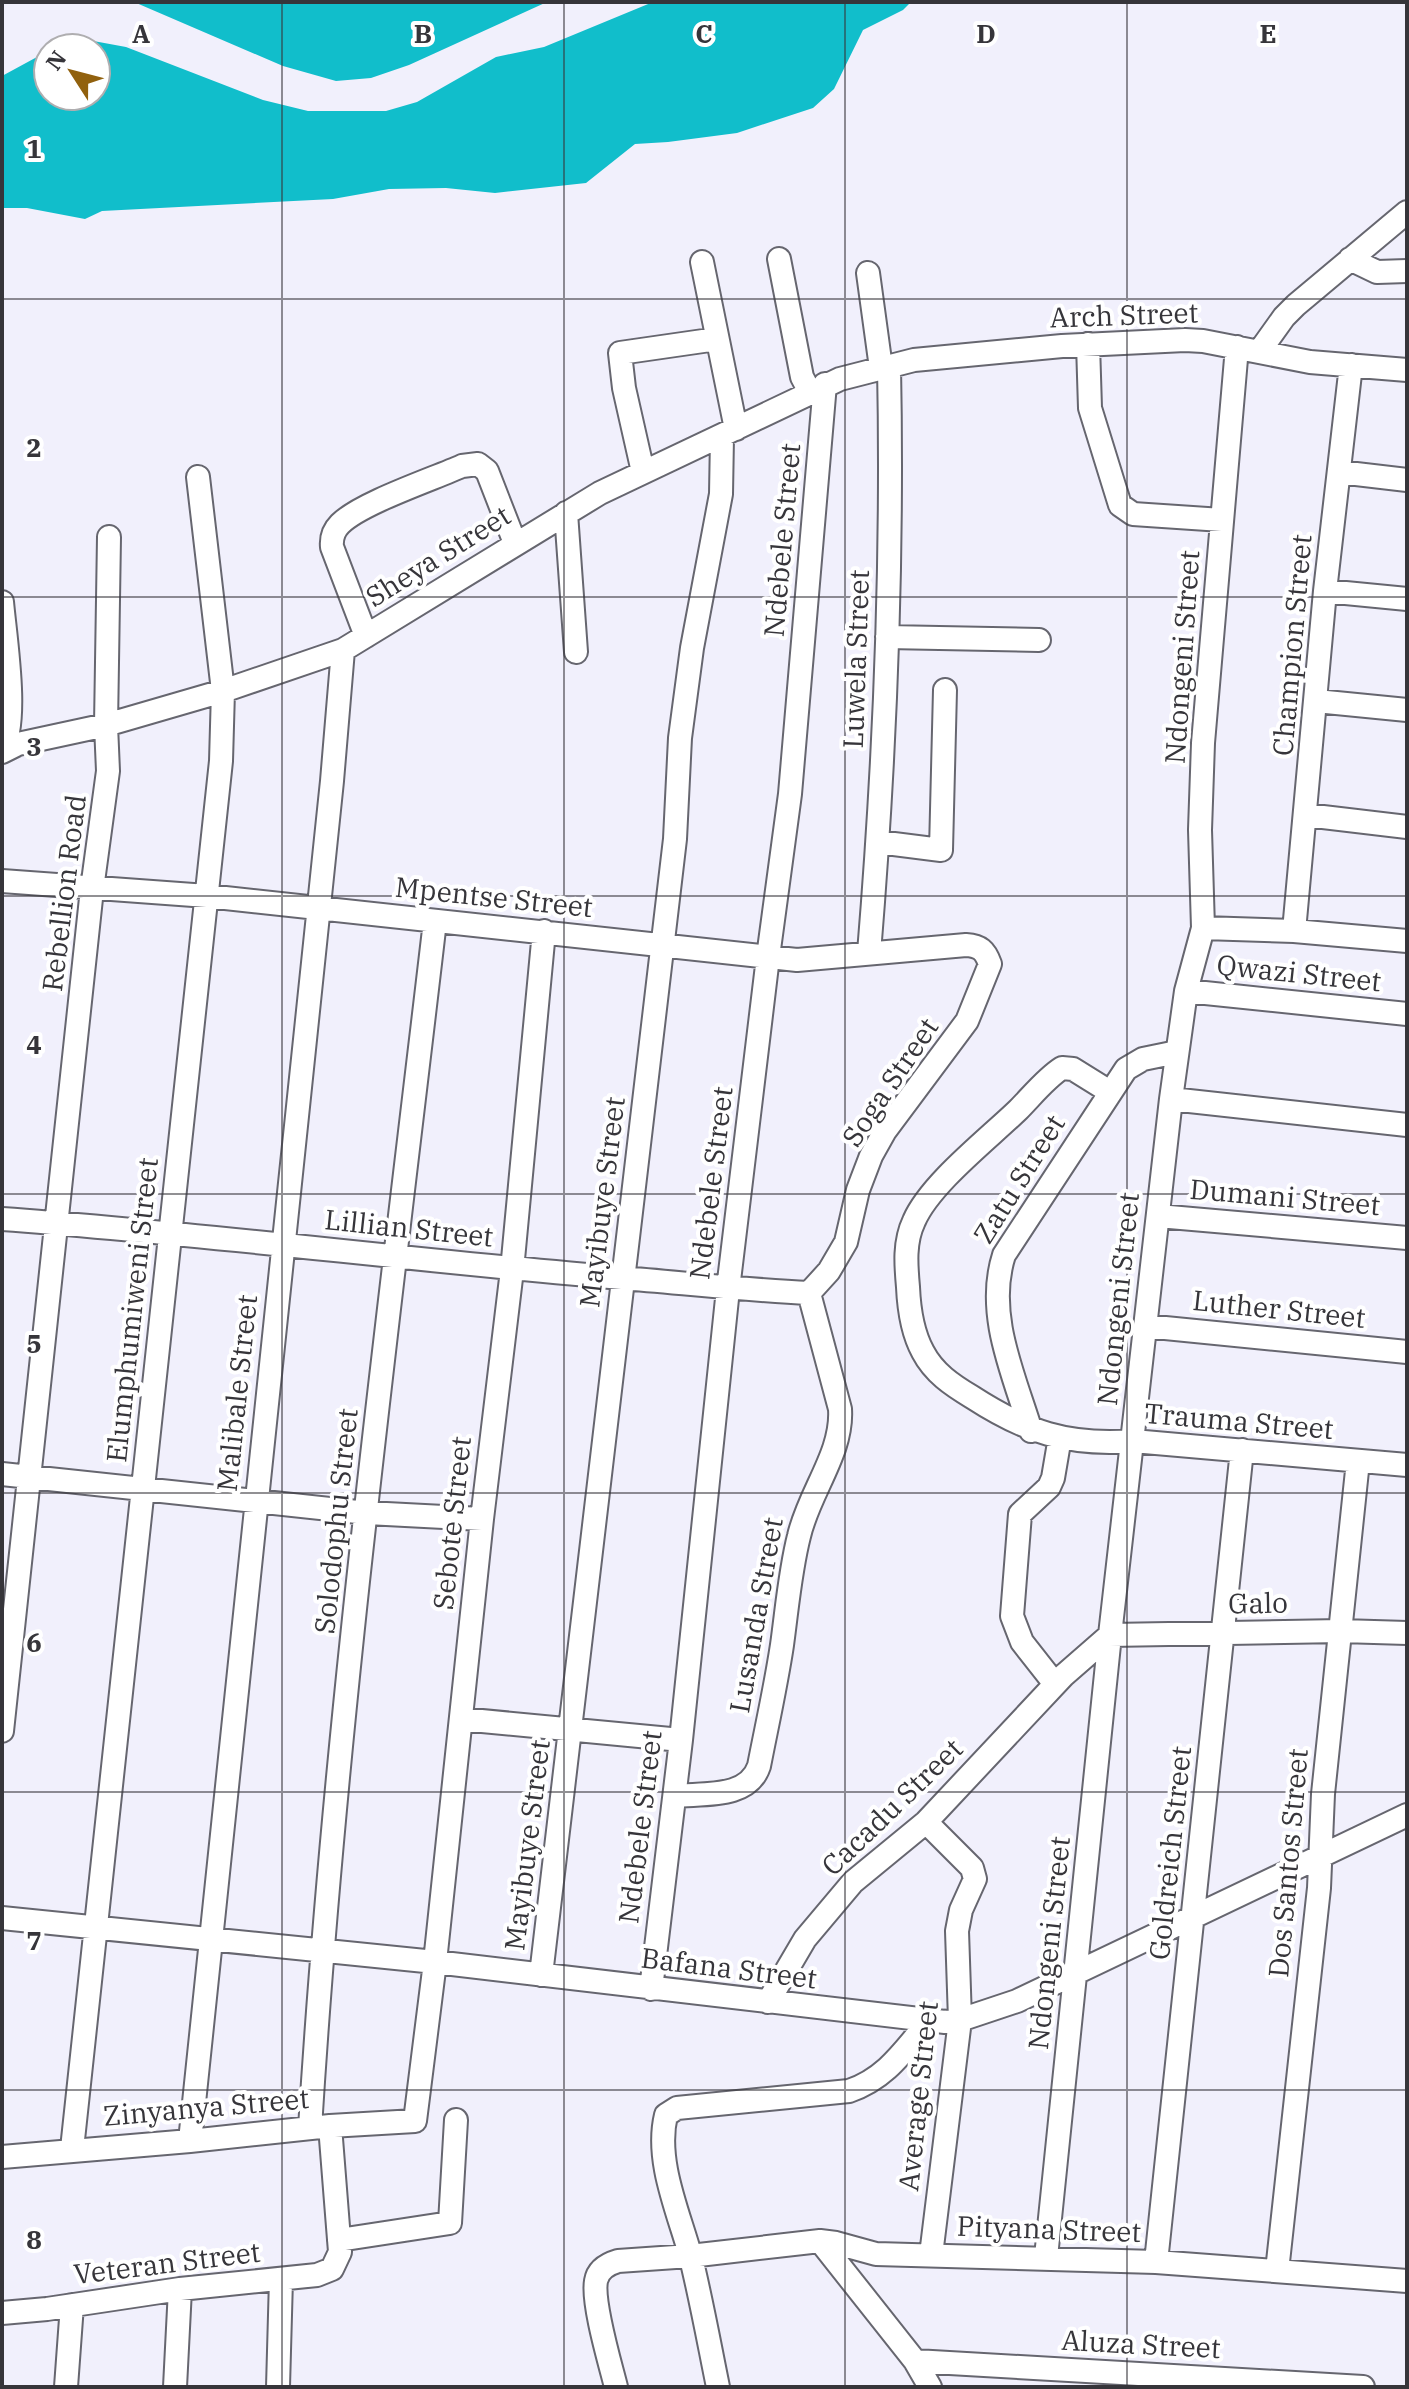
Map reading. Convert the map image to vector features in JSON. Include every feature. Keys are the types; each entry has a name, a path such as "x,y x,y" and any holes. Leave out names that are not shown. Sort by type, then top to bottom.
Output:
{"street":[{"path":"1259,352 1284,317 1407,212"},
{"path":"779,259 802,377 818,388"},
{"path":"1350,259 1377,272 1407,271"},
{"name":"Mayibuye Street","path":"541,1975 675,839 680,738 692,648 721,494 729,433 717,339 702,262"},
{"name":"Luwela Street","path":"868,273 885,367 891,481 878,842 869,953"},
{"path":"643,472 624,388 620,353 717,339"},
{"name":"Arch Street","path":"885,367 914,360 1025,348 1185,340 1310,362 1407,370"},
{"path":"1088,344 1090,408 1120,505 1133,514 1222,520"},
{"name":"Ndongeni Street","path":"1046,2257 1110,1635 1171,1099 1186,991 1203,928 1200,830 1203,743 1237,347"},
{"name":"Champion Street","path":"1294,931 1325,591 1351,365"},
{"name":"Sheya Street","path":"2,750 106,725 223,691 343,650 608,488 818,388 885,367"},
{"name":"Ndebele Street","path":"651,1989 675,1796 728,1289 790,794 818,388"},
{"path":"366,636 331,538 338,526 358,511 462,466 478,464 487,471 515,543"},
{"path":"1339,472 1407,480"},
{"name":"Elumphumiweni Street","path":"72,2149 221,761 223,691 198,477"},
{"path":"566,513 576,652"},
{"name":"Rebellion Road","path":"2,1731 92,889 108,771 109,537"},
{"path":"1325,591 1407,599"},
{"path":"2,602 10,728 2,750"},
{"path":"887,637 1039,640"},
{"name":"Malibale Street","path":"190,2141 343,650"},
{"path":"878,842 941,850 945,690"},
{"path":"1316,701 1407,710"},
{"path":"1306,815 1407,827"},
{"name":"Mpentse Street","path":"2,881 207,896 808,961 869,953 979,946"},
{"name":"Solodophu Street","path":"336,2265 340,2252 339,2240 320,2127 321,1950 435,921"},
{"path":"1203,928 1294,931 1407,941"},
{"name":"Sebote Street","path":"415,2121 512,1270 544,931"},
{"name":"Soga Street","path":"809,1293 829,1271 846,1242 858,1190 885,1131 967,1021 990,964 986,952 979,946"},
{"name":"Qwazi Street","path":"1186,991 1407,1014"},
{"name":"Zatu Street","path":"1031,1431 1002,1334 997,1290 1000,1269 1012,1242 1126,1069 1134,1062 1177,1052"},
{"name":"Trauma Street","path":"1110,1092 1073,1069 1056,1071 933,1193 914,1221 906,1258 909,1314 923,1353 933,1368 949,1383 1002,1417 1031,1431 1060,1437 1407,1465"},
{"path":"1171,1099 1407,1125"},
{"name":"Dumani Street","path":"1158,1216 1407,1238"},
{"name":"Lillian Street","path":"2,1219 282,1243 512,1270 809,1293"},
{"name":"Lusanda Street","path":"675,1796 741,1788 753,1779 759,1766 798,1539 805,1511 835,1447 841,1425 840,1409 809,1293"},
{"name":"Luther Street","path":"1145,1326 1407,1352"},
{"path":"1055,1684 1022,1642 1012,1616 1018,1522 1025,1507 1049,1487 1060,1437"},
{"name":"Goldreich Street","path":"1156,2262 1242,1450"},
{"name":"Dos Santos Street","path":"1277,2271 1322,1854 1323,1794 1358,1461"},
{"path":"2,1474 367,1513 482,1519"},
{"name":"Galo","path":"1110,1635 1341,1631 1407,1633"},
{"name":"Cacadu Street","path":"768,2002 805,1939 853,1882 926,1822 1055,1684 1110,1635"},
{"path":"461,1719 681,1740"},
{"name":"Bafana Street","path":"2,1918 435,1962 929,2021 960,2020 1017,2001 1407,1815"},
{"name":"Average Street","path":"926,1822 975,1874 961,1910 957,1931 960,2020 931,2255"},
{"path":"718,2387 690,2256 667,2175 663,2137 666,2115 677,2108 839,2092 865,2086 883,2074 929,2021"},
{"path":"339,2240 450,2223 456,2120"},
{"name":"Zinyanya Street","path":"2,2157 415,2121"},
{"path":"820,2241 915,2361 930,2387"},
{"name":"Pityana Street","path":"616,2387 604,2341 596,2281 607,2264 618,2261 820,2241 876,2254 1156,2262 1407,2281"},
{"name":"Veteran Street","path":"2,2313 180,2289 317,2275 336,2265"},
{"path":"278,2387 281,2279"},
{"path":"175,2387 180,2289"},
{"path":"66,2387 72,2305"},
{"name":"Aluza Street","path":"915,2361 1363,2387"}],"water":[{"path":"134,2 547,2 409,65 371,78 336,81 283,66"},
{"path":"653,2 911,2 903,10 863,30 834,89 813,108 737,133 635,144 586,183 495,193 446,188 389,189 333,199 102,211 85,219 27,208 2,208 2,76 32,60 32,112 112,112 112,44 126,47 263,100 308,111 386,111 417,102 496,57 544,47"}]}
